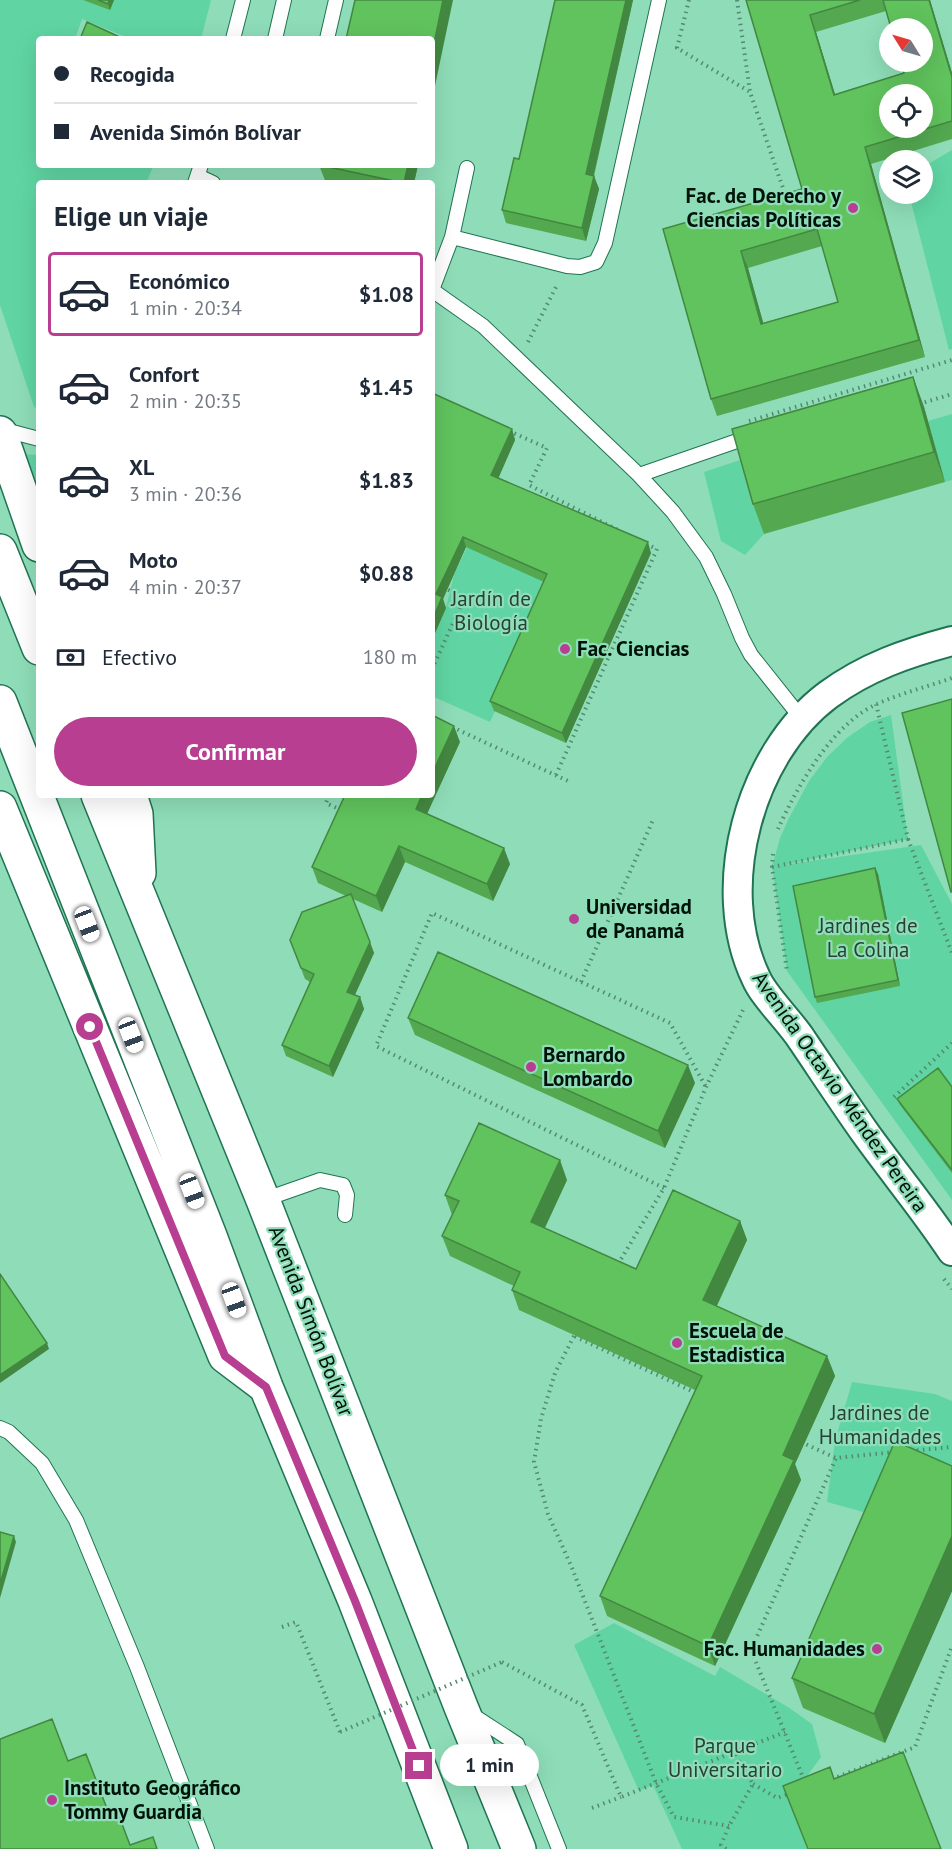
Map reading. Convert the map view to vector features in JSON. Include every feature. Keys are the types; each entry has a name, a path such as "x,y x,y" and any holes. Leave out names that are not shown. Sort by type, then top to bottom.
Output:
{"main road":[{"path":"0,434 36,536"},
{"path":"0,551 36,641"},
{"path":"0,702 36,794"},
{"path":"38,798 205,1224 266,1387 355,1601 451,1849"},
{"name":"Avenida Simón Bolívar","path":"99,798 263,1200 460,1707 519,1849"},
{"path":"131,798 136,814 140,898"},
{"path":"0,808 225,1356 266,1387"}],"street":[{"name":"Avenida Octavio Méndez Pereira","path":"945,1261 866,1134 800,1037 756,980 739,917 738,871 747,822 759,784 778,749 802,719 826,696 862,672 915,651 952,641"}],"lane":[{"path":"234,36 243,0"},
{"path":"276,36 284,0"},
{"path":"328,36 336,0"},
{"path":"452,237 567,266 580,267 596,262 605,243 659,0"},
{"path":"435,282 452,237 467,168"},
{"path":"435,292 483,326 518,362 639,475 673,512 706,557 742,638 752,655 802,719"},
{"path":"0,429 36,438"},
{"path":"639,475 740,440"},
{"path":"263,1200 320,1180 343,1185 347,1195 345,1215"},
{"path":"0,1428 9,1432 42,1463 76,1520 137,1667 207,1849"},
{"path":"460,1707 517,1744 559,1849"}],"path":[{"path":"688,0 677,48 750,92"},
{"path":"737,0 750,92 786,198"},
{"path":"518,362 567,266"},
{"path":"740,440 737,424 952,360"},
{"path":"918,404 952,394"},
{"path":"505,429 547,448 529,485 625,533"},
{"path":"556,775 657,549 636,538"},
{"path":"435,662 465,597 443,587"},
{"path":"774,837 800,784 839,732 876,704 952,678"},
{"path":"876,704 908,839 952,952"},
{"path":"442,722 568,781"},
{"path":"328,798 326,802 350,814"},
{"path":"582,982 653,820"},
{"path":"772,867 908,839"},
{"path":"773,848 772,867 787,971"},
{"path":"664,1188 376,1046 432,914 670,1023 706,1087"},
{"path":"616,1267 664,1188 706,1087 756,980"},
{"path":"894,1097 952,1043"},
{"path":"945,1261 952,1289"},
{"path":"580,1327 555,1373 541,1419 534,1462 549,1514 656,1783 674,1817 729,1826"},
{"path":"574,1336 700,1395"},
{"path":"794,1438 836,1458 952,1447"},
{"path":"808,1789 751,1650 836,1458"},
{"path":"282,1627 296,1622 340,1732 502,1662 582,1705 621,1797"},
{"path":"829,1780 915,1747 952,1646"},
{"path":"592,1808 785,1731"},
{"path":"735,1750 739,1762 753,1784 777,1798 798,1792"},
{"path":"726,1849 721,1845 753,1784"}],"green space":[{"path":"0,0 211,0 202,36 124,36 82,19 76,36 36,36 36,168 153,168 147,180 36,180 36,408 0,305"},
{"path":"952,150 952,349 949,350 912,204 933,204 933,161"},
{"path":"952,414 952,480 945,482 928,421"},
{"path":"20,454 36,455 36,492"},
{"path":"743,459 764,534 745,555 721,541 704,472"},
{"name":"Jardín de Biología","path":"467,547 552,583 490,722 435,697 435,633 446,608 454,575"},
{"name":"Jardines de La Colina","path":"891,715 908,839 783,865 921,845 952,904 952,1200 787,971 772,867 780,838 789,818 809,781 827,757 848,737 870,722"},
{"name":"Jardines de Humanidades","path":"852,1382 935,1394 952,1401 952,1484 874,1515 827,1502 835,1441"},
{"name":"Parque Universitario","path":"614,1623 715,1676 720,1667 788,1707 812,1724 821,1757 789,1801 807,1849 682,1849 653,1785 639,1791 574,1645"}],"building":[{"path":"355,0 443,0 435,39 435,36 347,36"},
{"path":"555,0 626,0 586,174 594,176 582,228 502,210 514,158 519,159"},
{"path":"746,0 860,0 810,15 834,95 904,72 933,72 933,18 888,18 883,0 929,0 952,77 952,121 933,127 933,84 879,84 879,138 895,138 865,147 879,204 881,204 919,340 711,399 663,229 802,189","holes":["817,229 838,302 761,324 741,251"]},
{"path":"87,22 117,36 81,36"},
{"path":"333,168 407,168 405,180 390,180"},
{"path":"913,377 934,452 753,504 732,429"},
{"path":"435,394 512,429 491,475 648,542 562,733 490,701 547,574 463,537 436,594 442,597 435,614"},
{"path":"952,699 952,892 951,892 902,713"},
{"path":"435,716 454,726 435,767"},
{"path":"344,798 421,798 416,809 504,848 487,884 399,846 376,896 312,867"},
{"path":"875,868 898,980 815,997 793,886"},
{"path":"351,894 370,942 347,992 360,997 329,1066 282,1045 314,974 301,968 290,940 302,912"},
{"path":"438,952 688,1065 658,1131 408,1018"},
{"path":"938,1068 952,1087 952,1170 897,1099"},
{"path":"479,1123 560,1160 531,1222 636,1269 673,1190 740,1221 703,1300 827,1356 783,1455 794,1460 708,1646 600,1596 702,1376 512,1290 520,1272 442,1236 459,1201 445,1195"},
{"path":"0,1274 47,1343 0,1375"},
{"name":"Fac. Humanidades","path":"895,1441 952,1466 952,1536 874,1714 792,1678"},
{"path":"0,1532 14,1536 0,1584"},
{"name":"Instituto Geográfico Tommy Guardia","path":"52,1719 68,1761 86,1754 111,1819 119,1816 130,1845 153,1837 157,1849 0,1849 0,1739"},
{"path":"903,1752 941,1849 808,1849 783,1786 830,1767 834,1779"}],"place":[{"name":"Fac. de Derecho y Ciencias Políticas","path":"853,208"},
{"name":"Fac. Ciencias","path":"565,649"},
{"name":"Universidad de Panamá","path":"574,919"},
{"name":"Bernardo Lombardo","path":"531,1067"},
{"name":"Escuela de Estadistica","path":"677,1343"},
{"name":"Fac. Humanidades","path":"877,1649"},
{"name":"Instituto Geográfico Tommy Guardia","path":"52,1800"}],"route":[{"path":"90,1027 225,1356 266,1387 355,1601 419,1766"}]}
